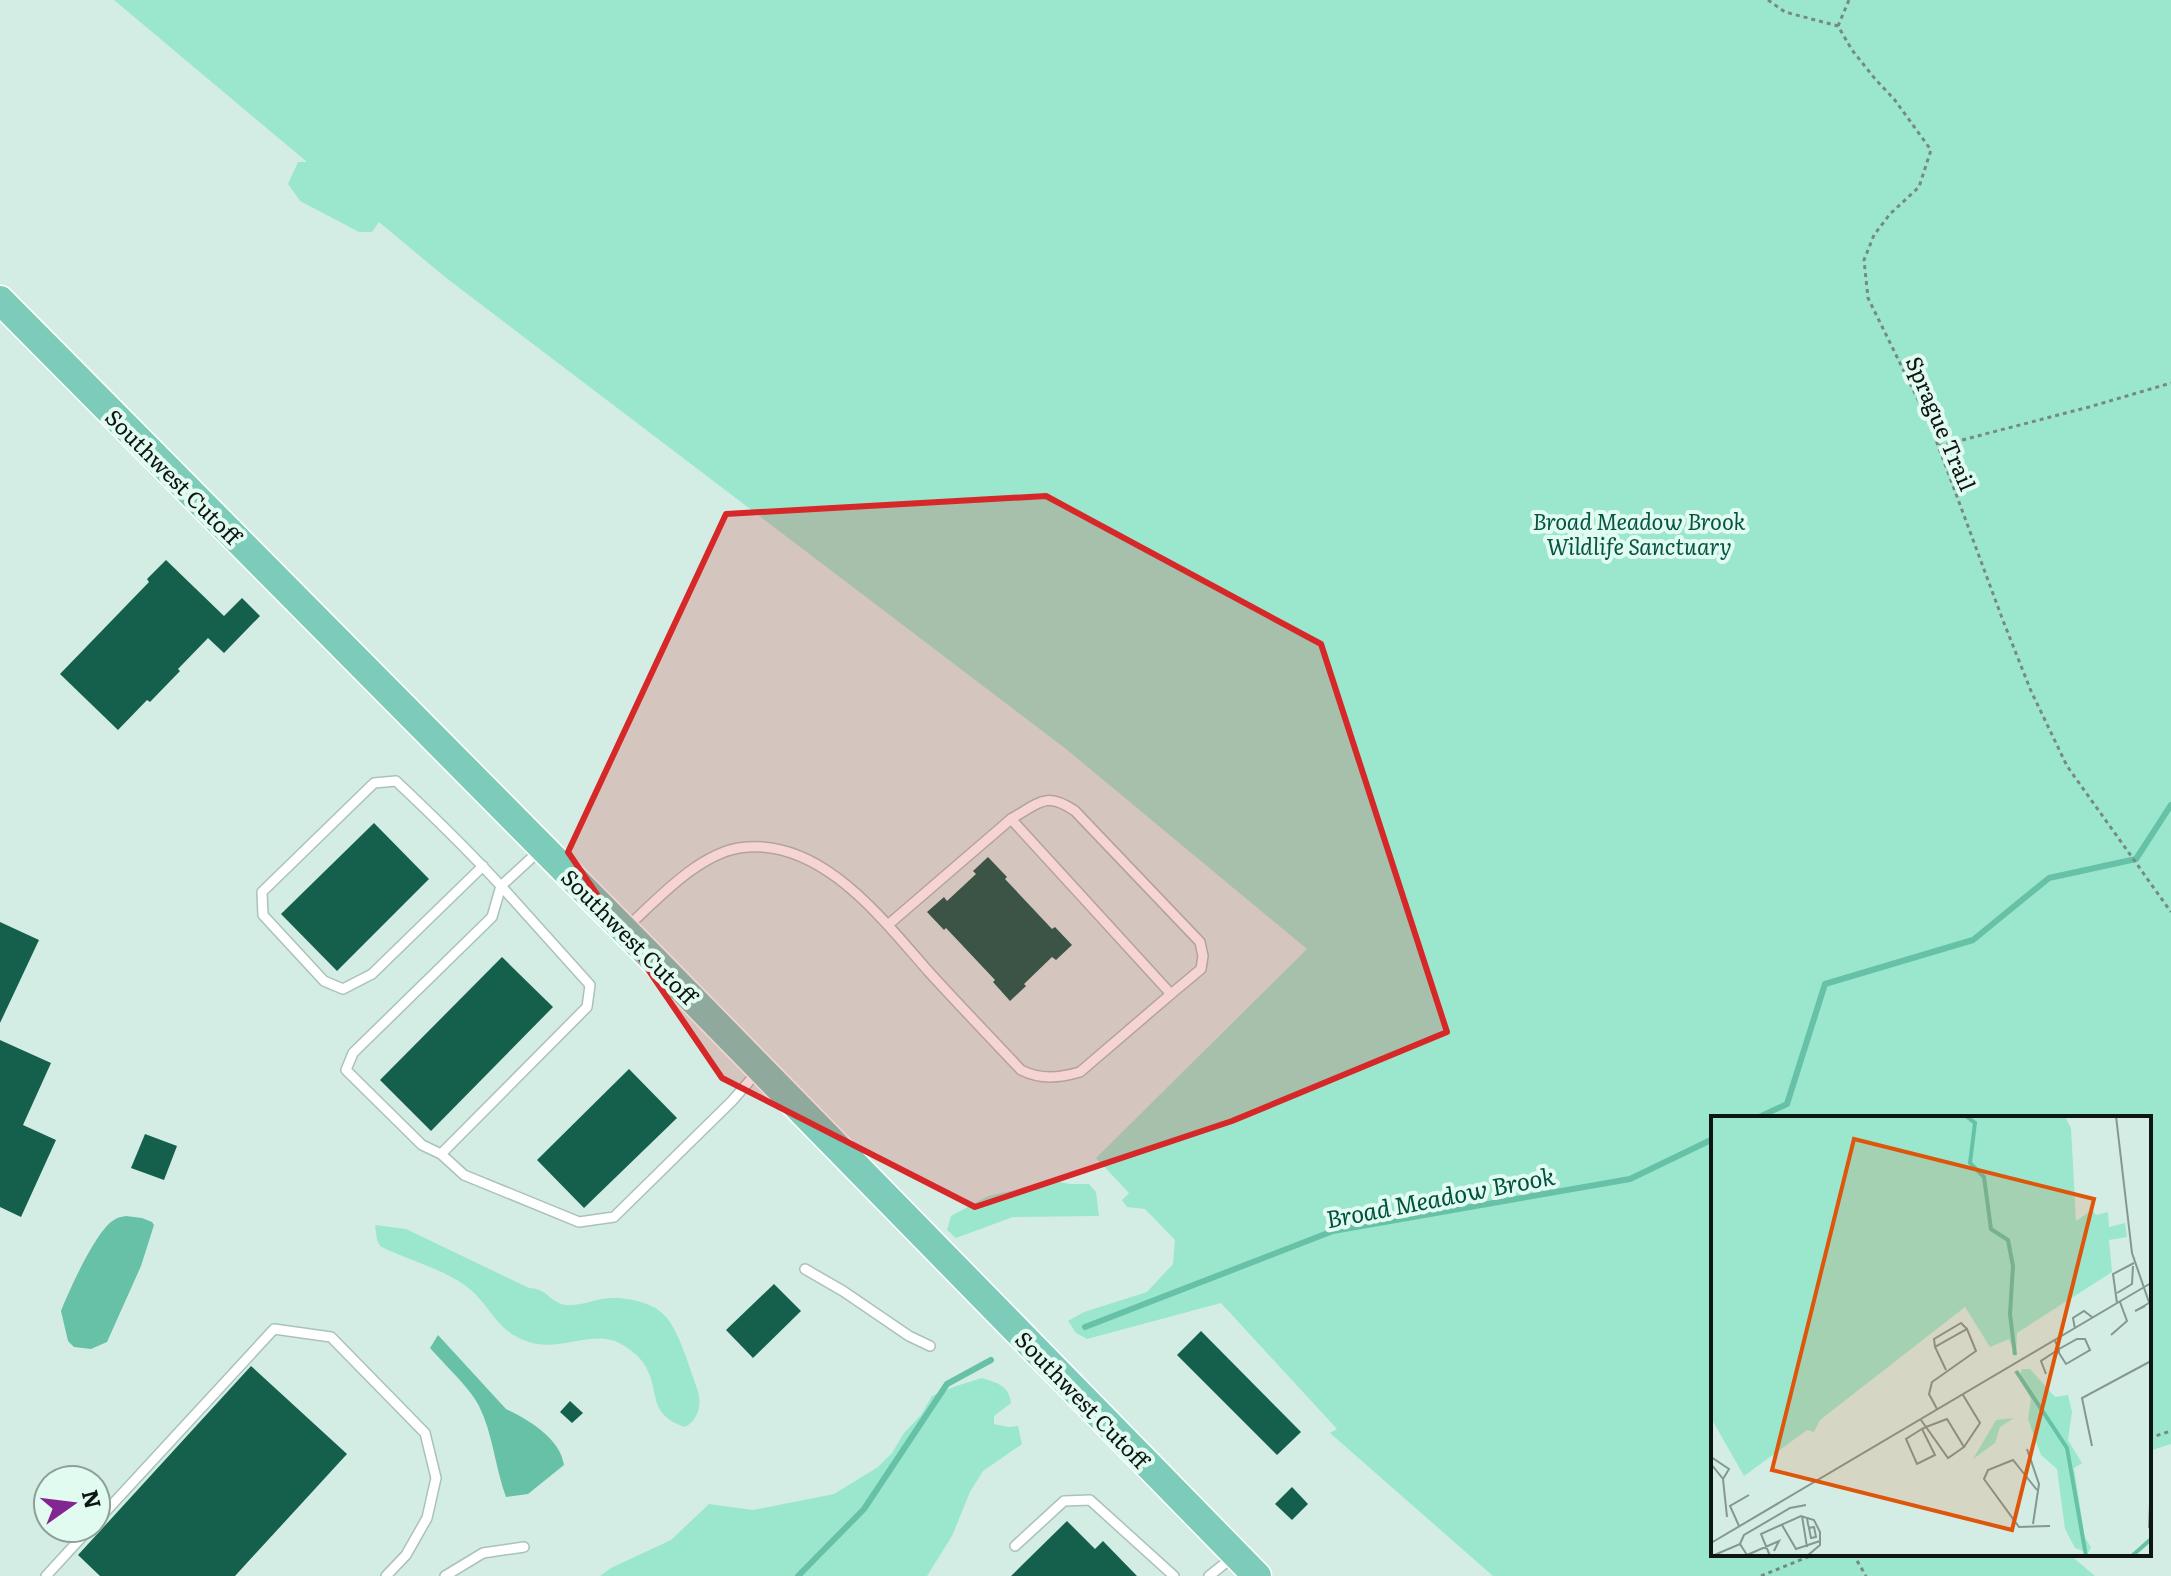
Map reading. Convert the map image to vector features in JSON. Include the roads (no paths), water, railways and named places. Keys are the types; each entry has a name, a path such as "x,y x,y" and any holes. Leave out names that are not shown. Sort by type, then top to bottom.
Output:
{"main road":[{"name":"Southwest Cutoff","path":"0,300 624,930 1257,1576"}],"lane":[{"path":"441,1154 587,1007 590,985 483,866 460,841 396,781 374,783 262,892 263,915 324,981 343,989 372,974 483,866"},
{"path":"624,930 711,858 739,848 767,848 792,854 815,864 855,891 889,924 929,972 1021,1070 1048,1078 1080,1072 1201,969 1203,956 1200,942 1075,811 1059,800 1044,800 1011,819 889,924"},
{"path":"1011,819 1171,994"},
{"path":"542,848 501,886 492,917 353,1053 346,1070 422,1145 441,1154 464,1175 579,1222 614,1217 732,1101 760,1069"},
{"path":"805,1269 909,1336 930,1346"},
{"path":"112,1505 274,1329 331,1337 425,1433 436,1478 427,1518 406,1555 386,1576"},
{"path":"1015,1546 1064,1501 1090,1500 1174,1576"},
{"path":"46,1576 75,1544"},
{"path":"445,1576 483,1553 524,1547"},
{"path":"1209,1576 1236,1555"}],"waterway":[{"name":"Broad Meadow Brook","path":"1761,1116 1787,1104 1825,984 1973,940 2049,878 2136,859 2171,805"},
{"name":"Broad Meadow Brook","path":"1085,1327 1333,1231 1630,1179 1711,1140"},
{"name":"Broad Meadow Brook","path":"798,1576 864,1509 947,1384 991,1360"}],"park label":[{"name":"Broad Meadow Brook Wildlife Sanctuary","path":"1639,532"}]}
